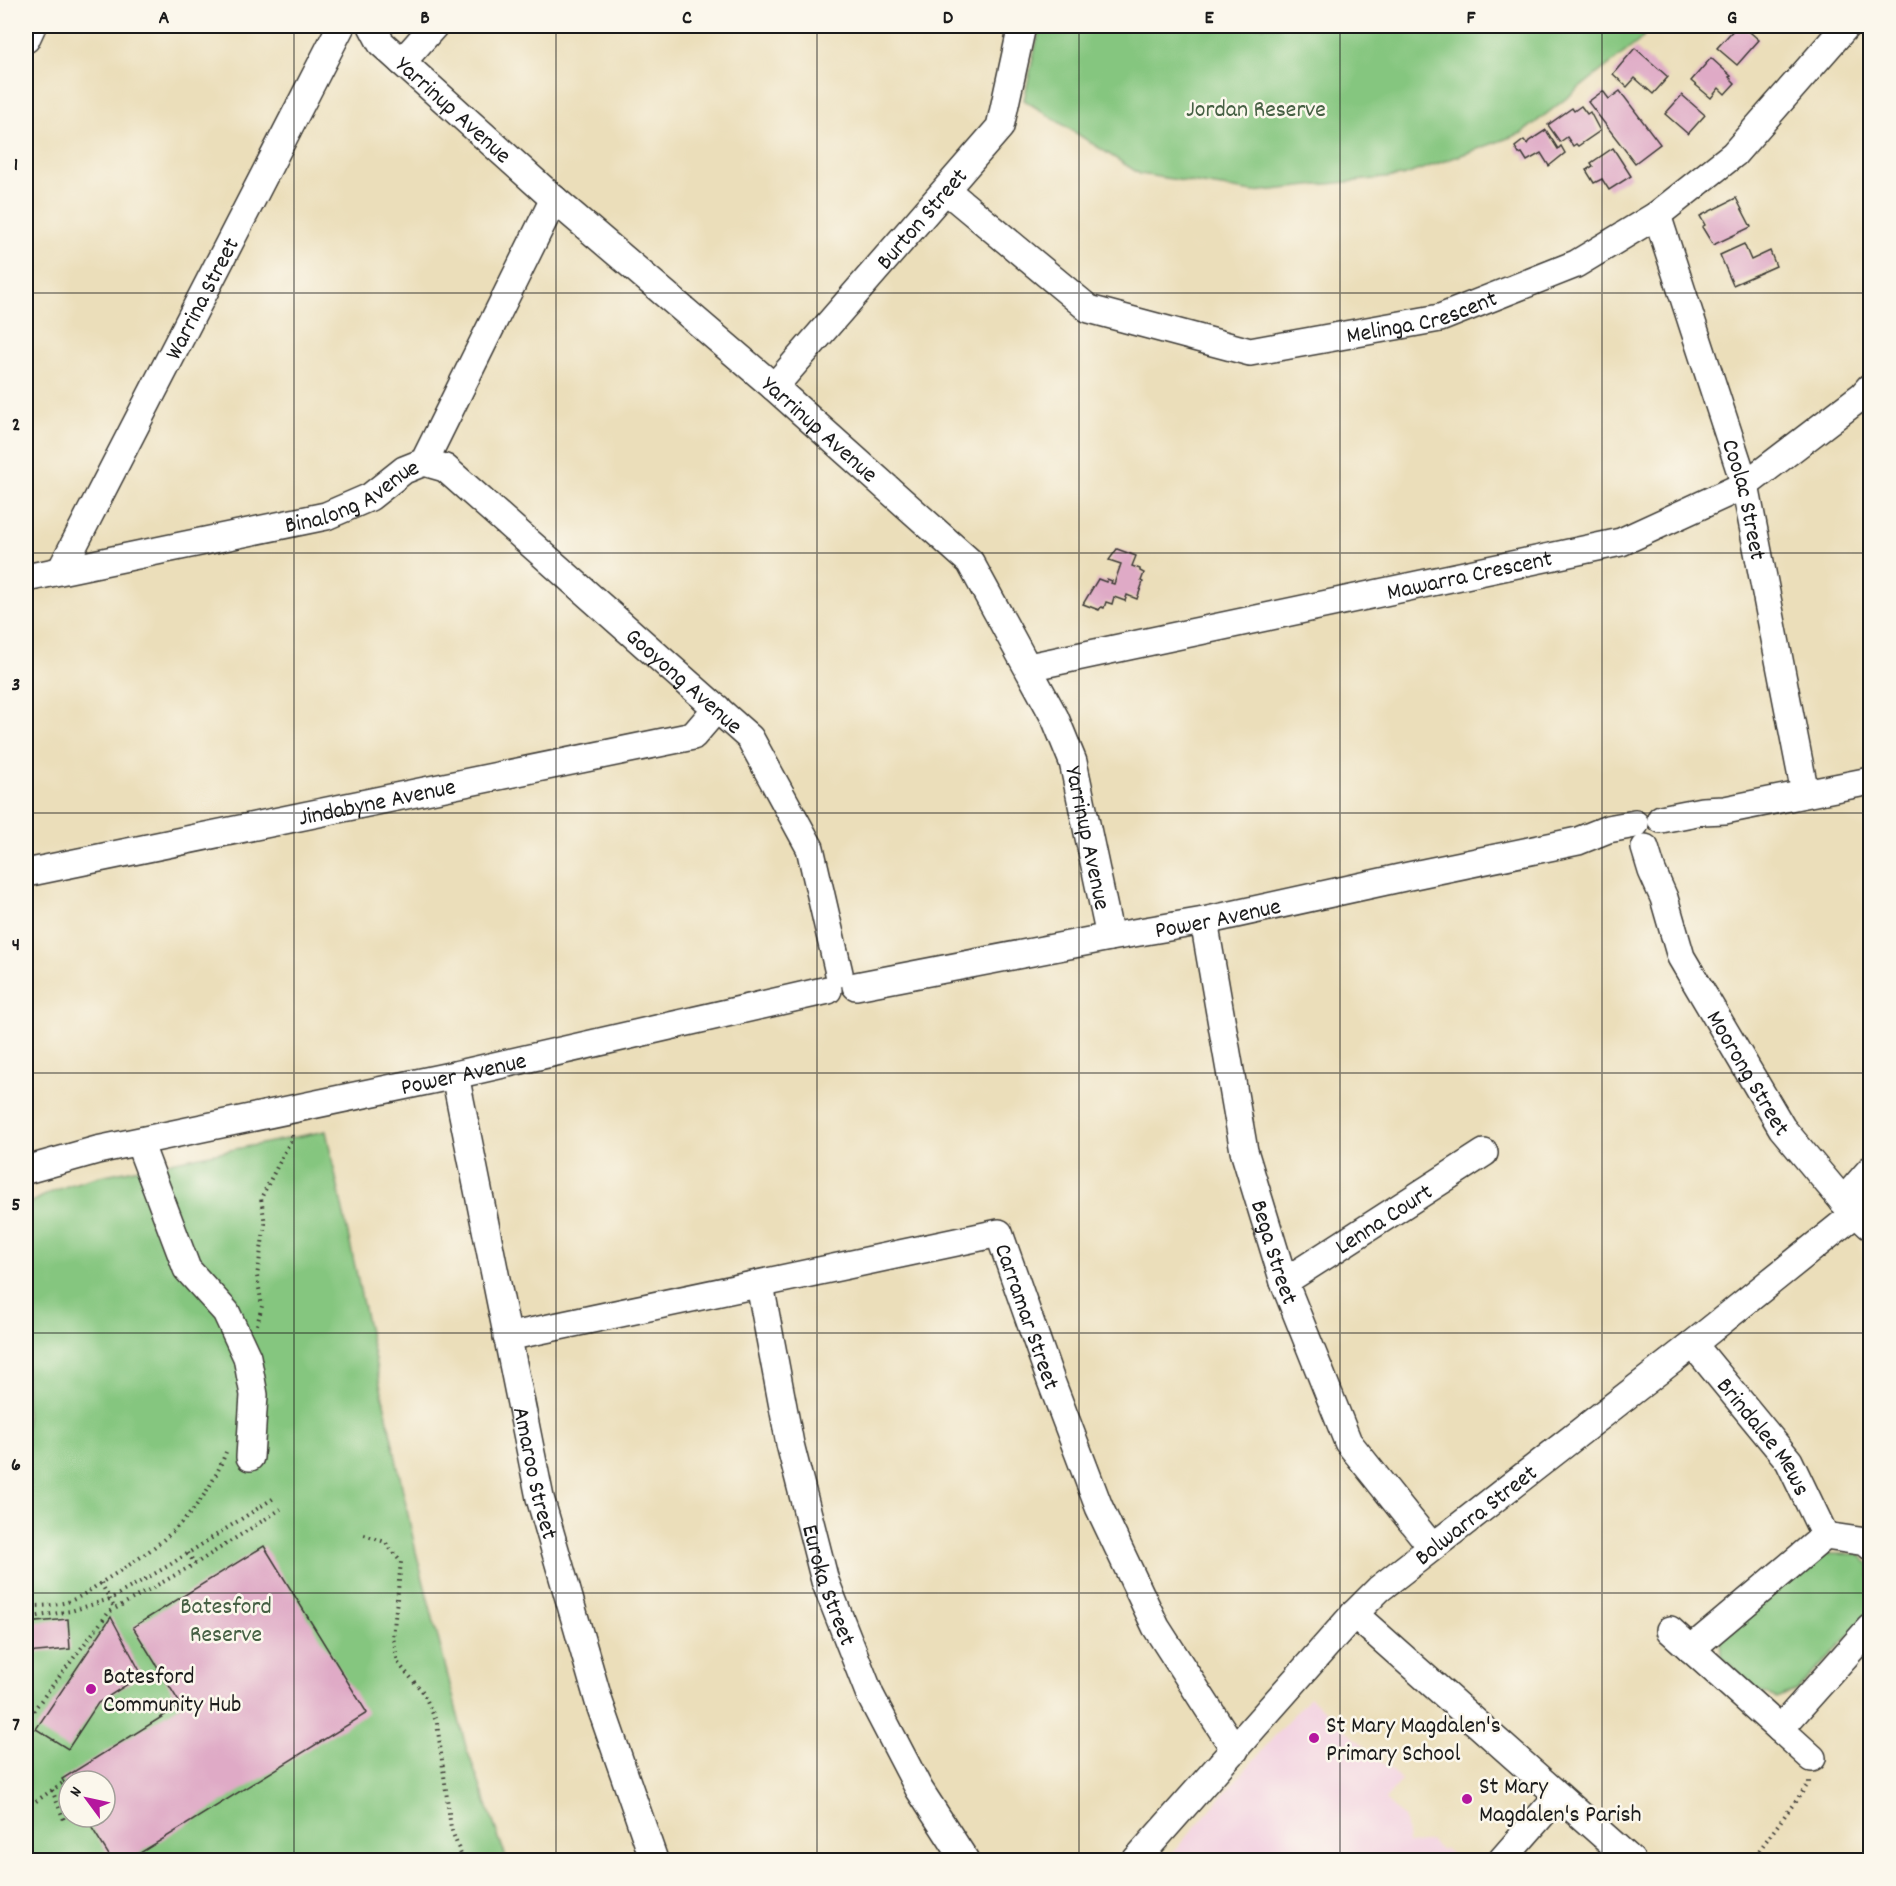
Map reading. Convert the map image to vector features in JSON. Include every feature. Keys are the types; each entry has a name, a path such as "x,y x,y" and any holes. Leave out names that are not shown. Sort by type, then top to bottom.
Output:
{"street":[{"path":"26,39 32,26"},
{"name":"Warrina Street","path":"61,570 341,26"},
{"name":"Yarrinup Avenue","path":"372,26 381,43 554,199 774,387 970,562 1029,667 1055,718 1073,762 1110,937"},
{"path":"402,62 434,26"},
{"name":"Burton Street","path":"774,387 1000,127 1022,26"},
{"name":"Melinga Crescent","path":"946,190 1089,309 1250,352 1440,318 1576,264 1657,215 1734,154 1846,26"},
{"name":"Binalong Avenue","path":"26,578 326,516 370,497 404,470 424,462 554,199"},
{"name":"Coolac Street","path":"1657,215 1745,485 1805,793"},
{"name":"Mawarra Crescent","path":"1029,667 1621,542 1745,485 1863,395 1870,387"},
{"name":"Gooyong Avenue","path":"424,462 445,468 750,738 810,848 841,983"},
{"name":"Jindabyne Avenue","path":"26,873 693,736 717,708"},
{"name":"Power Avenue","path":"26,1170 98,1150 455,1075 841,983 1204,921 1578,841 1597,844 1651,836 1725,810 1870,781"},
{"name":"Moorong Street","path":"1651,836 1663,867 1664,898 1686,968 1782,1128 1856,1213"},
{"name":"Bega Street","path":"1204,921 1244,1151 1284,1282 1348,1442 1432,1547"},
{"name":"Amaroo Street","path":"455,1075 543,1509 599,1702 654,1860"},
{"path":"139,1142 187,1269 226,1311 247,1357 254,1395 239,1452"},
{"name":"Power Avenue","path":"26,1157 98,1150"},
{"name":"Lenna Court","path":"1284,1282 1484,1154"},
{"name":"Bolwarra Street","path":"1136,1860 1378,1589 1693,1344 1856,1213 1870,1170"},
{"name":"Carramar Street","path":"507,1337 999,1233 1051,1381 1099,1507 1156,1627 1235,1750"},
{"name":"Euroka Street","path":"760,1285 790,1444 825,1581 870,1695 919,1789 965,1860"},
{"name":"Brindalee Mews","path":"1693,1344 1789,1461 1825,1536"},
{"path":"1691,1649 1825,1536 1866,1542 1870,1546"},
{"path":"1354,1614 1631,1860"},
{"path":"1780,1729 1870,1628"},
{"path":"1670,1630 1812,1758"},
{"path":"1502,1860 1558,1796"}],"path":[{"path":"238,1338 257,1326 262,1306 257,1276 265,1224 261,1198 292,1138 286,1111"},
{"path":"26,1606 69,1602 145,1555 171,1535 199,1502 218,1473 239,1452"},
{"path":"26,1618 71,1611 110,1599 168,1566 274,1498"},
{"path":"26,1720 109,1612 195,1564 281,1509"},
{"path":"364,1535 386,1542 401,1562 393,1637 398,1663 423,1692 437,1724 451,1828 463,1860"},
{"path":"188,1553 195,1564"},
{"path":"101,1583 116,1609"},
{"path":"69,1602 71,1611"},
{"path":"1752,1860 1809,1783 1812,1758"},
{"path":"26,1808 57,1787"},
{"path":"52,1790 57,1802"}],"shaded area":[{"name":"St Mary Magdalen's Primary School","path":"1309,1697 1402,1780 1385,1800 1405,1819 1408,1844 1430,1841 1441,1850 1444,1848 1459,1860 1166,1860"}],"green space":[{"name":"Jordan Reserve","path":"1040,26 1653,26 1638,42 1522,133 1403,176 1253,192 1140,174 1024,100"},
{"name":"Batesford Reserve","path":"326,1131 416,1552 466,1747 507,1860 26,1860 26,1206 62,1188 100,1176"},
{"path":"1818,1554 1859,1554 1870,1566 1870,1614 1797,1690 1777,1698 1757,1691 1722,1657 1721,1639"}],"building":[{"path":"1737,26 1743,26 1759,40 1737,65 1717,48"},
{"path":"1635,48 1668,77 1653,94 1635,78 1627,87 1613,74"},
{"path":"1711,58 1731,76 1729,77 1735,83 1725,94 1719,88 1711,98 1691,81"},
{"path":"1603,91 1609,99 1620,91 1660,144 1635,163 1588,102"},
{"path":"1682,95 1705,115 1688,134 1665,114"},
{"path":"1581,106 1587,114 1590,112 1600,131 1578,146 1576,144 1573,146 1567,137 1560,142 1548,125 1572,108 1574,111"},
{"path":"1546,130 1558,149 1561,146 1565,153 1549,166 1541,153 1527,161 1515,147 1524,140 1527,144"},
{"path":"1613,148 1631,176 1609,190 1602,179 1594,183 1586,170 1593,166 1591,163"},
{"path":"1736,198 1751,227 1713,245 1702,227 1705,225 1700,216"},
{"path":"1744,244 1751,260 1770,251 1776,266 1733,285 1720,255"},
{"path":"1117,549 1136,556 1132,566 1144,573 1137,599 1127,595 1125,601 1114,597 1112,604 1106,602 1104,608 1101,607 1099,610 1083,604 1098,579 1106,582 1107,579 1114,584 1121,564 1109,560"},
{"path":"264,1546 367,1713 129,1860 112,1860 93,1829 117,1829 117,1769 78,1769 181,1705 133,1627"},
{"name":"Batesford Community Hub","path":"111,1617 142,1675 98,1703 68,1749 36,1729"},
{"path":"68,1619 70,1649 26,1653 26,1623"}],"place":[{"name":"Batesford Community Hub","path":"91,1689"},
{"name":"St Mary Magdalen's Primary School","path":"1314,1738"},
{"name":"St Mary Magdalen's Parish","path":"1467,1799"}]}
